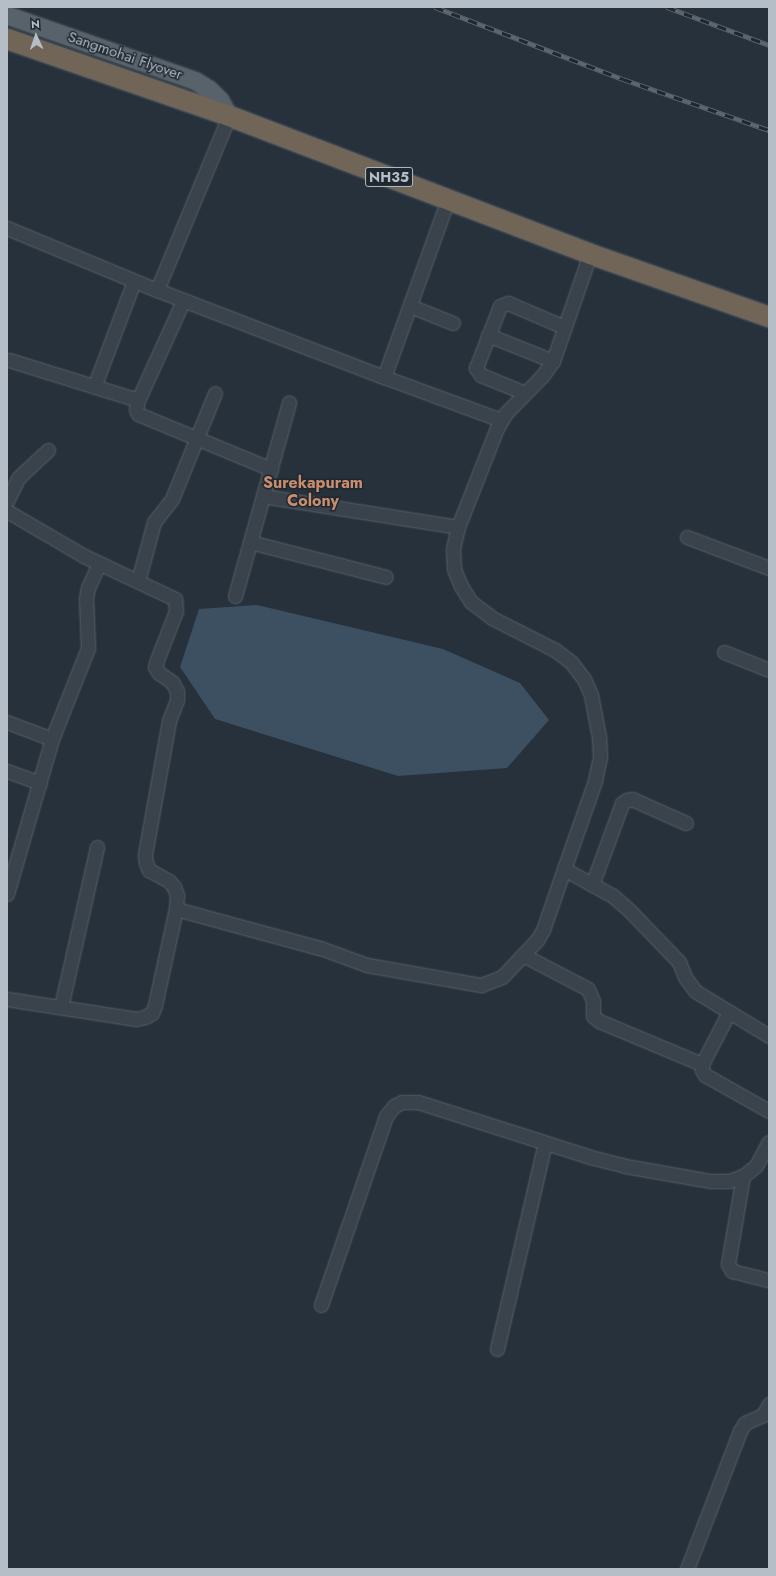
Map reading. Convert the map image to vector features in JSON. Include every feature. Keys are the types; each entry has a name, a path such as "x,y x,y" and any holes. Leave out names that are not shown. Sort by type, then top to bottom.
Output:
{"highway":[{"name":"NH35","path":"7,39 229,116 590,254 769,317"}],"main road":[{"name":"Sangmohai Flyover","path":"7,15 196,81 209,89 220,100 229,116"}],"street":[{"path":"157,290 229,116"},
{"path":"384,377 448,199"},
{"path":"7,228 183,301 501,420"},
{"path":"176,909 318,947 367,965 482,985 502,977 523,955 543,930 595,781 600,757 599,737 591,695 584,679 571,662 555,650 492,618 472,602 461,586 454,569 453,549 458,527 491,440 506,413 542,376 552,360 590,254"},
{"path":"94,387 134,281"},
{"path":"183,301 138,400 136,409 138,414 271,468"},
{"path":"525,393 477,372 476,363 495,314 503,303 508,303 564,327"},
{"path":"410,306 452,323"},
{"path":"488,335 552,360"},
{"path":"9,360 138,400"},
{"path":"138,581 154,522 172,499 215,393"},
{"path":"235,596 289,402"},
{"path":"7,501 18,478 48,450"},
{"path":"263,496 458,527"},
{"path":"7,511 99,563 170,595 175,599 177,604 176,611 155,668 159,673 172,682 178,691 177,700 169,721 145,855 149,870 169,881 174,887 177,895 176,909 152,1013 145,1017 136,1019 7,999"},
{"path":"687,537 769,568"},
{"path":"250,542 386,577"},
{"path":"7,894 52,739 88,648 86,598 88,588 99,563"},
{"path":"724,652 769,670"},
{"path":"7,722 52,739"},
{"path":"7,771 40,783"},
{"path":"592,885 622,803 632,799 686,823"},
{"path":"62,1008 97,847"},
{"path":"564,869 622,904 679,962 689,985 695,991 769,1036"},
{"path":"523,955 588,989 593,1001 593,1016 599,1021 702,1064"},
{"path":"729,1012 702,1064 702,1070 705,1076 769,1111"},
{"path":"321,1305 386,1116 394,1106 402,1102 418,1102 545,1143 625,1166 710,1181 729,1181 743,1176 756,1166 769,1142"},
{"path":"497,1349 545,1143"},
{"path":"743,1176 728,1264 732,1271 769,1280"},
{"path":"687,1569 740,1431 746,1423 763,1415 769,1404"}],"water":[{"path":"257,605 443,649 520,683 549,720 507,768 398,776 215,719 180,667 199,609"}],"railway":[{"path":"435,7 623,79 769,130"},
{"path":"667,7 769,45"}],"district":[{"name":"Surekapuram Colony","path":"313,492"}]}
